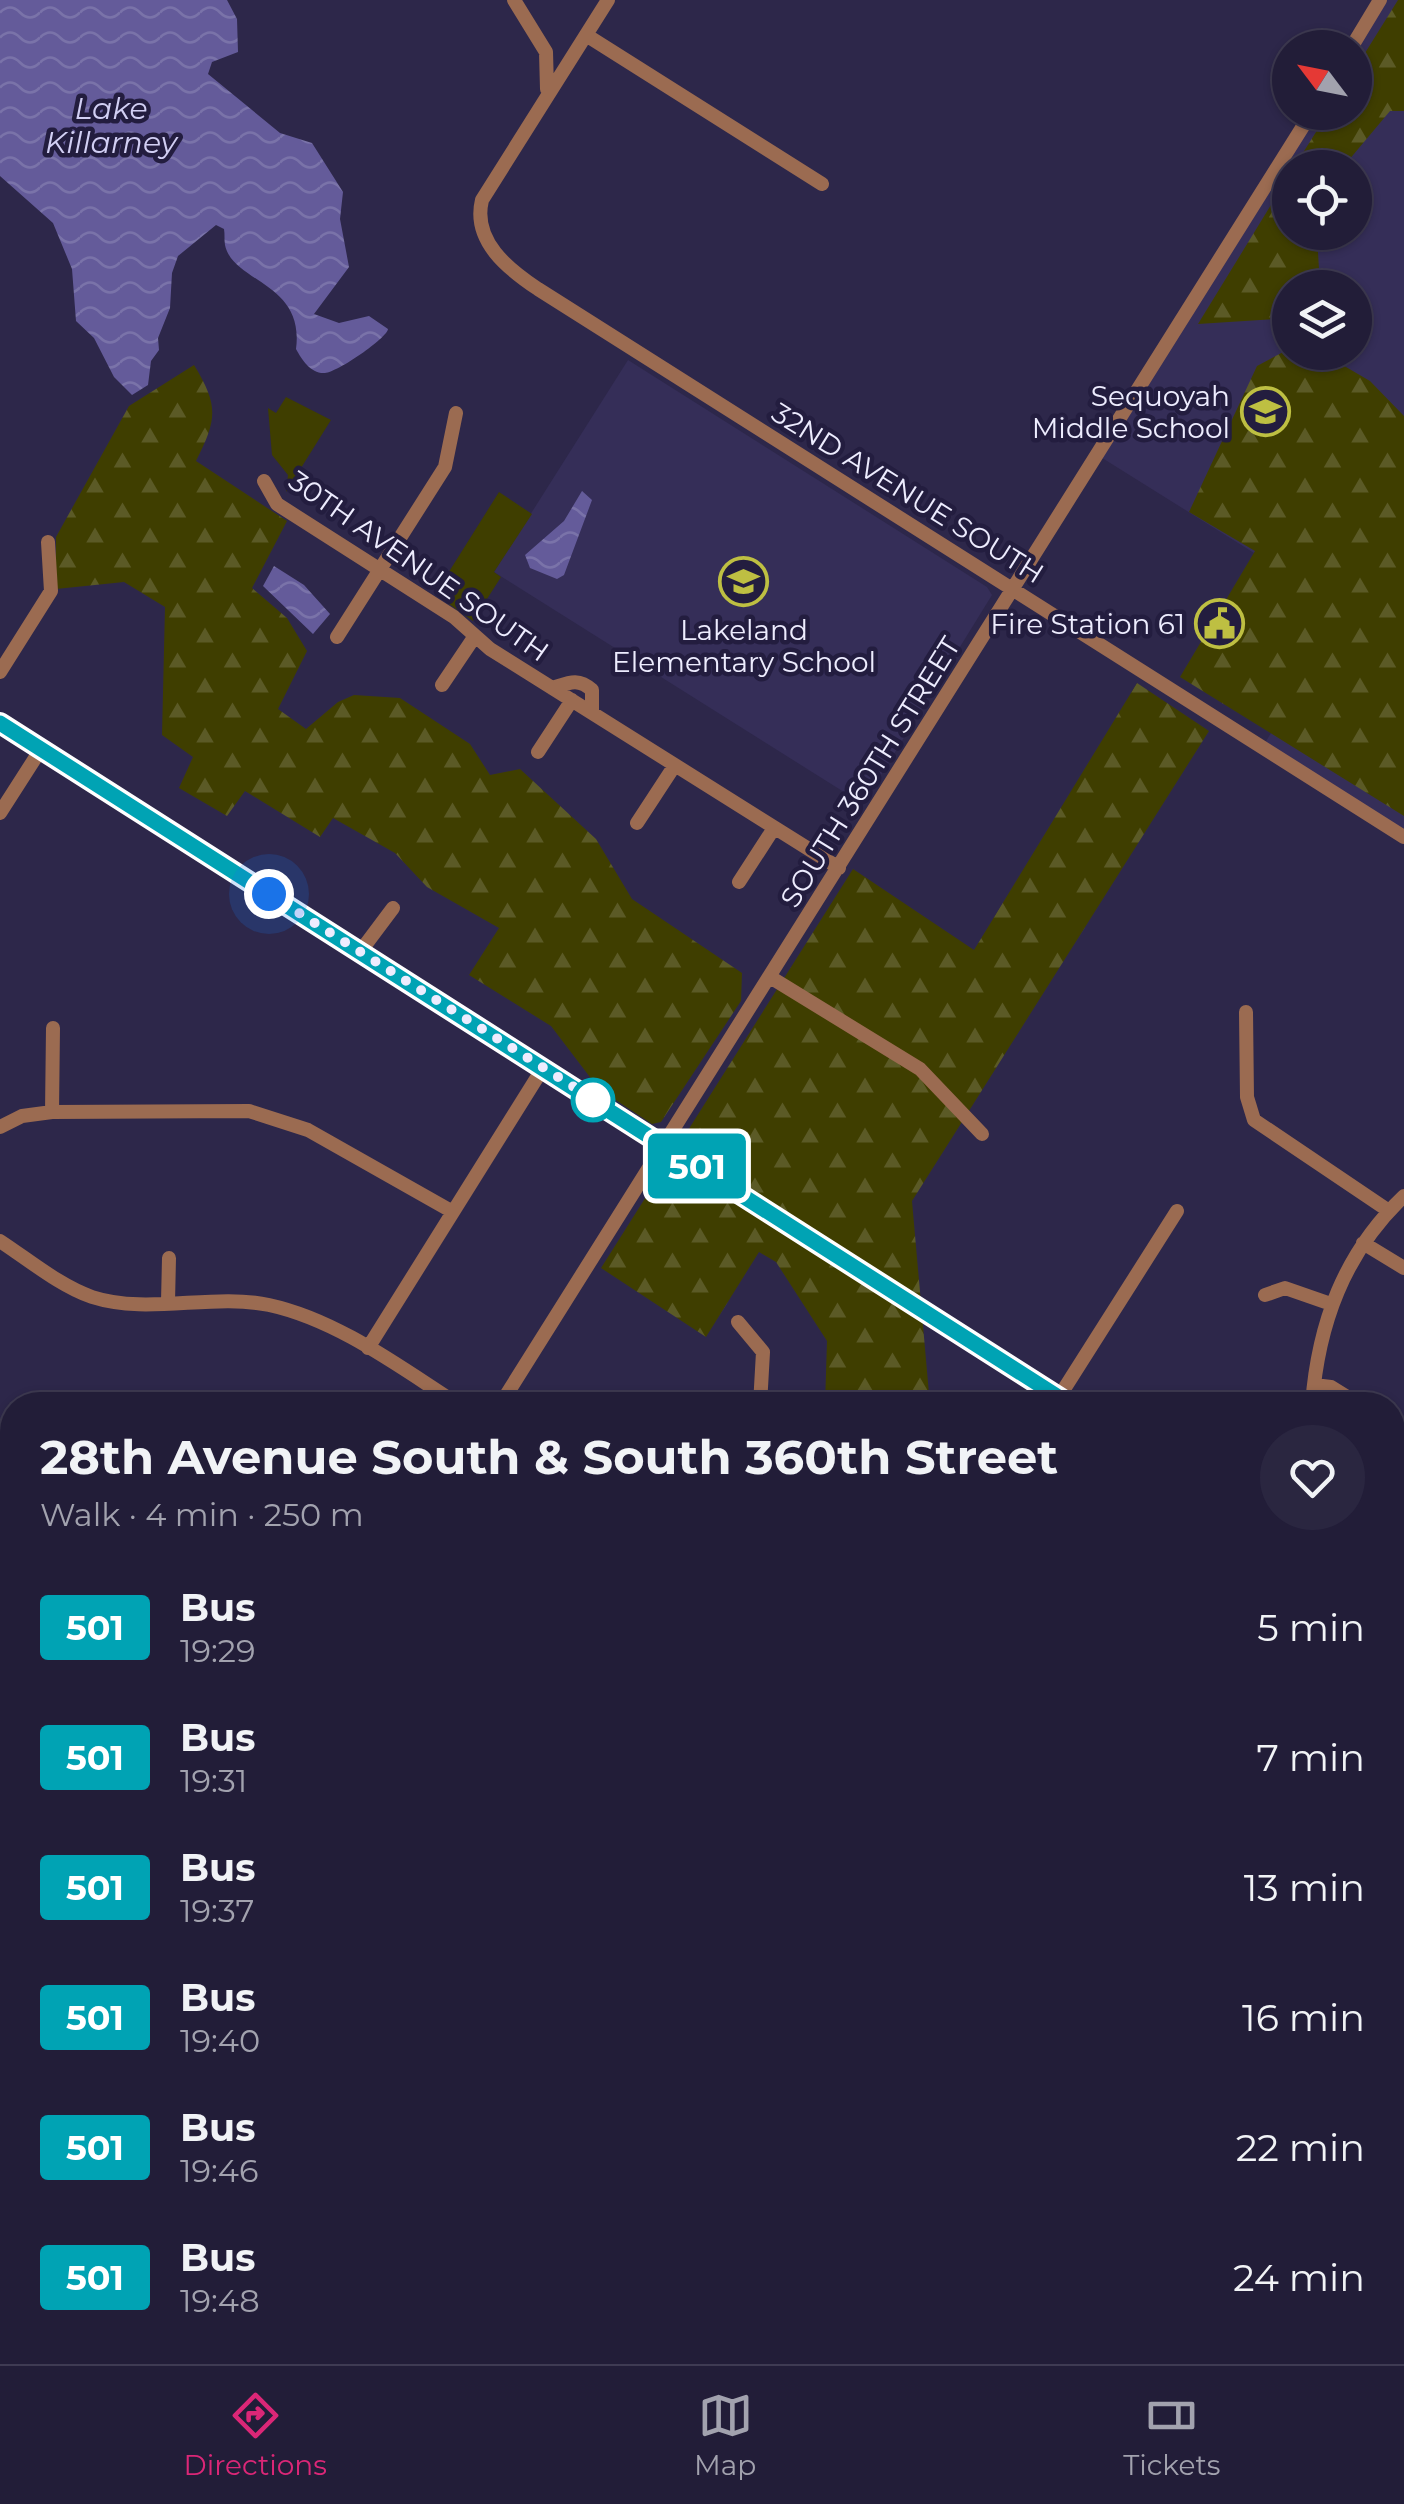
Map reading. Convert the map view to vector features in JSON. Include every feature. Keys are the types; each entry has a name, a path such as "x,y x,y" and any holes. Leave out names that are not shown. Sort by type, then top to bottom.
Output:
{"street":[{"path":"514,0 546,52 550,78 544,101"},
{"path":"544,101 608,0"},
{"path":"1362,30 1380,0"},
{"path":"586,35 822,184"},
{"name":"32ND AVENUE SOUTH","path":"544,101 482,200 481,228 492,248 538,289 1404,836"},
{"name":"SOUTH 360TH STREET","path":"508,1392 1301,130"},
{"path":"337,637 445,467 456,413"},
{"name":"30TH AVENUE SOUTH","path":"264,481 277,504 454,617 475,636 552,688 839,868"},
{"path":"0,672 51,591 48,542"},
{"path":"442,685 475,636"},
{"name":"30TH AVENUE SOUTH","path":"552,688 577,680 586,684 592,690 592,713"},
{"path":"538,752 572,700"},
{"path":"0,723 1051,1392"},
{"path":"0,812 42,749"},
{"path":"638,823 675,765"},
{"path":"740,882 774,828"},
{"path":"360,952 393,908"},
{"path":"770,977 920,1069 982,1134"},
{"path":"1246,1012 1247,1098 1254,1120 1389,1210"},
{"path":"52,1112 53,1028"},
{"path":"368,1348 543,1068"},
{"path":"0,1126 22,1116 52,1112 249,1111 308,1130 454,1212"},
{"path":"1313,1392 1332,1304 1363,1243 1404,1196"},
{"path":"1070,1392 1177,1212"},
{"path":"0,1242 95,1298 268,1305 368,1348 439,1392"},
{"path":"1363,1243 1404,1268"},
{"path":"168,1258 168,1302"},
{"path":"1265,1294 1285,1288 1332,1304"},
{"path":"738,1322 763,1352 761,1392"},
{"path":"1314,1384 1340,1392"}],"shaded area":[{"name":"Sequoyah Middle School","path":"1380,0 1404,0 1404,837 1263,746 1347,611 1099,456 1272,177 1272,250 1372,250 1372,150 1289,150 1301,130 1372,130 1372,30 1364,30"},
{"name":"Lakeland Elementary School","path":"628,360 987,587 992,595 863,804 494,572"}],"green space":[{"path":"1398,0 1404,0 1404,111 1390,111 1357,150 1305,150 1317,130 1372,130 1372,42"},
{"path":"1272,203 1272,250 1319,250 1319,270 1272,270 1272,319 1198,324"},
{"path":"1272,358 1272,370 1351,370 1370,381 1404,416 1404,816 1180,677 1255,551 1189,512 1257,366"},
{"path":"194,365 208,391 212,413 196,461 287,521 252,588 287,618 307,651 278,709 306,729 338,702 354,695 400,698 470,744 490,775 520,769 596,839 632,899 742,973 741,1001 661,1122 652,1124 599,1089 551,1026 469,975 499,928 427,887 395,853 333,818 320,837 245,791 227,816 179,788 193,757 162,735 165,607 124,582 56,589 56,537 129,406"},
{"path":"286,397 331,420 286,492 288,475 272,455 268,408 276,413"},
{"path":"499,492 532,514 494,572 501,577 473,621 435,594"},
{"path":"1137,683 1209,731 912,1201 929,1392 825,1392 827,1341 776,1262 759,1252 706,1337 601,1268 853,869 974,950"}],"water":[{"name":"Lake Killarney","path":"0,0 227,0 237,19 238,52 212,62 208,74 280,133 312,143 343,192 340,219 349,267 314,314 339,323 369,316 388,329 380,340 331,371 320,373 311,369 296,349 296,327 290,310 280,297 231,258 224,229 216,225 178,256 172,273 170,308 158,338 159,350 151,361 148,385 132,395 114,377 94,338 76,321 72,269 53,223 0,176"},
{"path":"582,491 592,500 564,575 557,579 530,568 525,555 564,521"},
{"path":"274,566 304,585 330,614 313,634 263,586"}],"bus line":[{"name":"501","path":"0,723 1051,1392"}],"place":[{"name":"Sequoyah Middle School","path":"1265,412"},
{"name":"Lakeland Elementary School","path":"744,582"},
{"name":"Fire Station 61","path":"1220,624"}],"route":[{"path":"269,894 604,1106 593,1100"}]}
